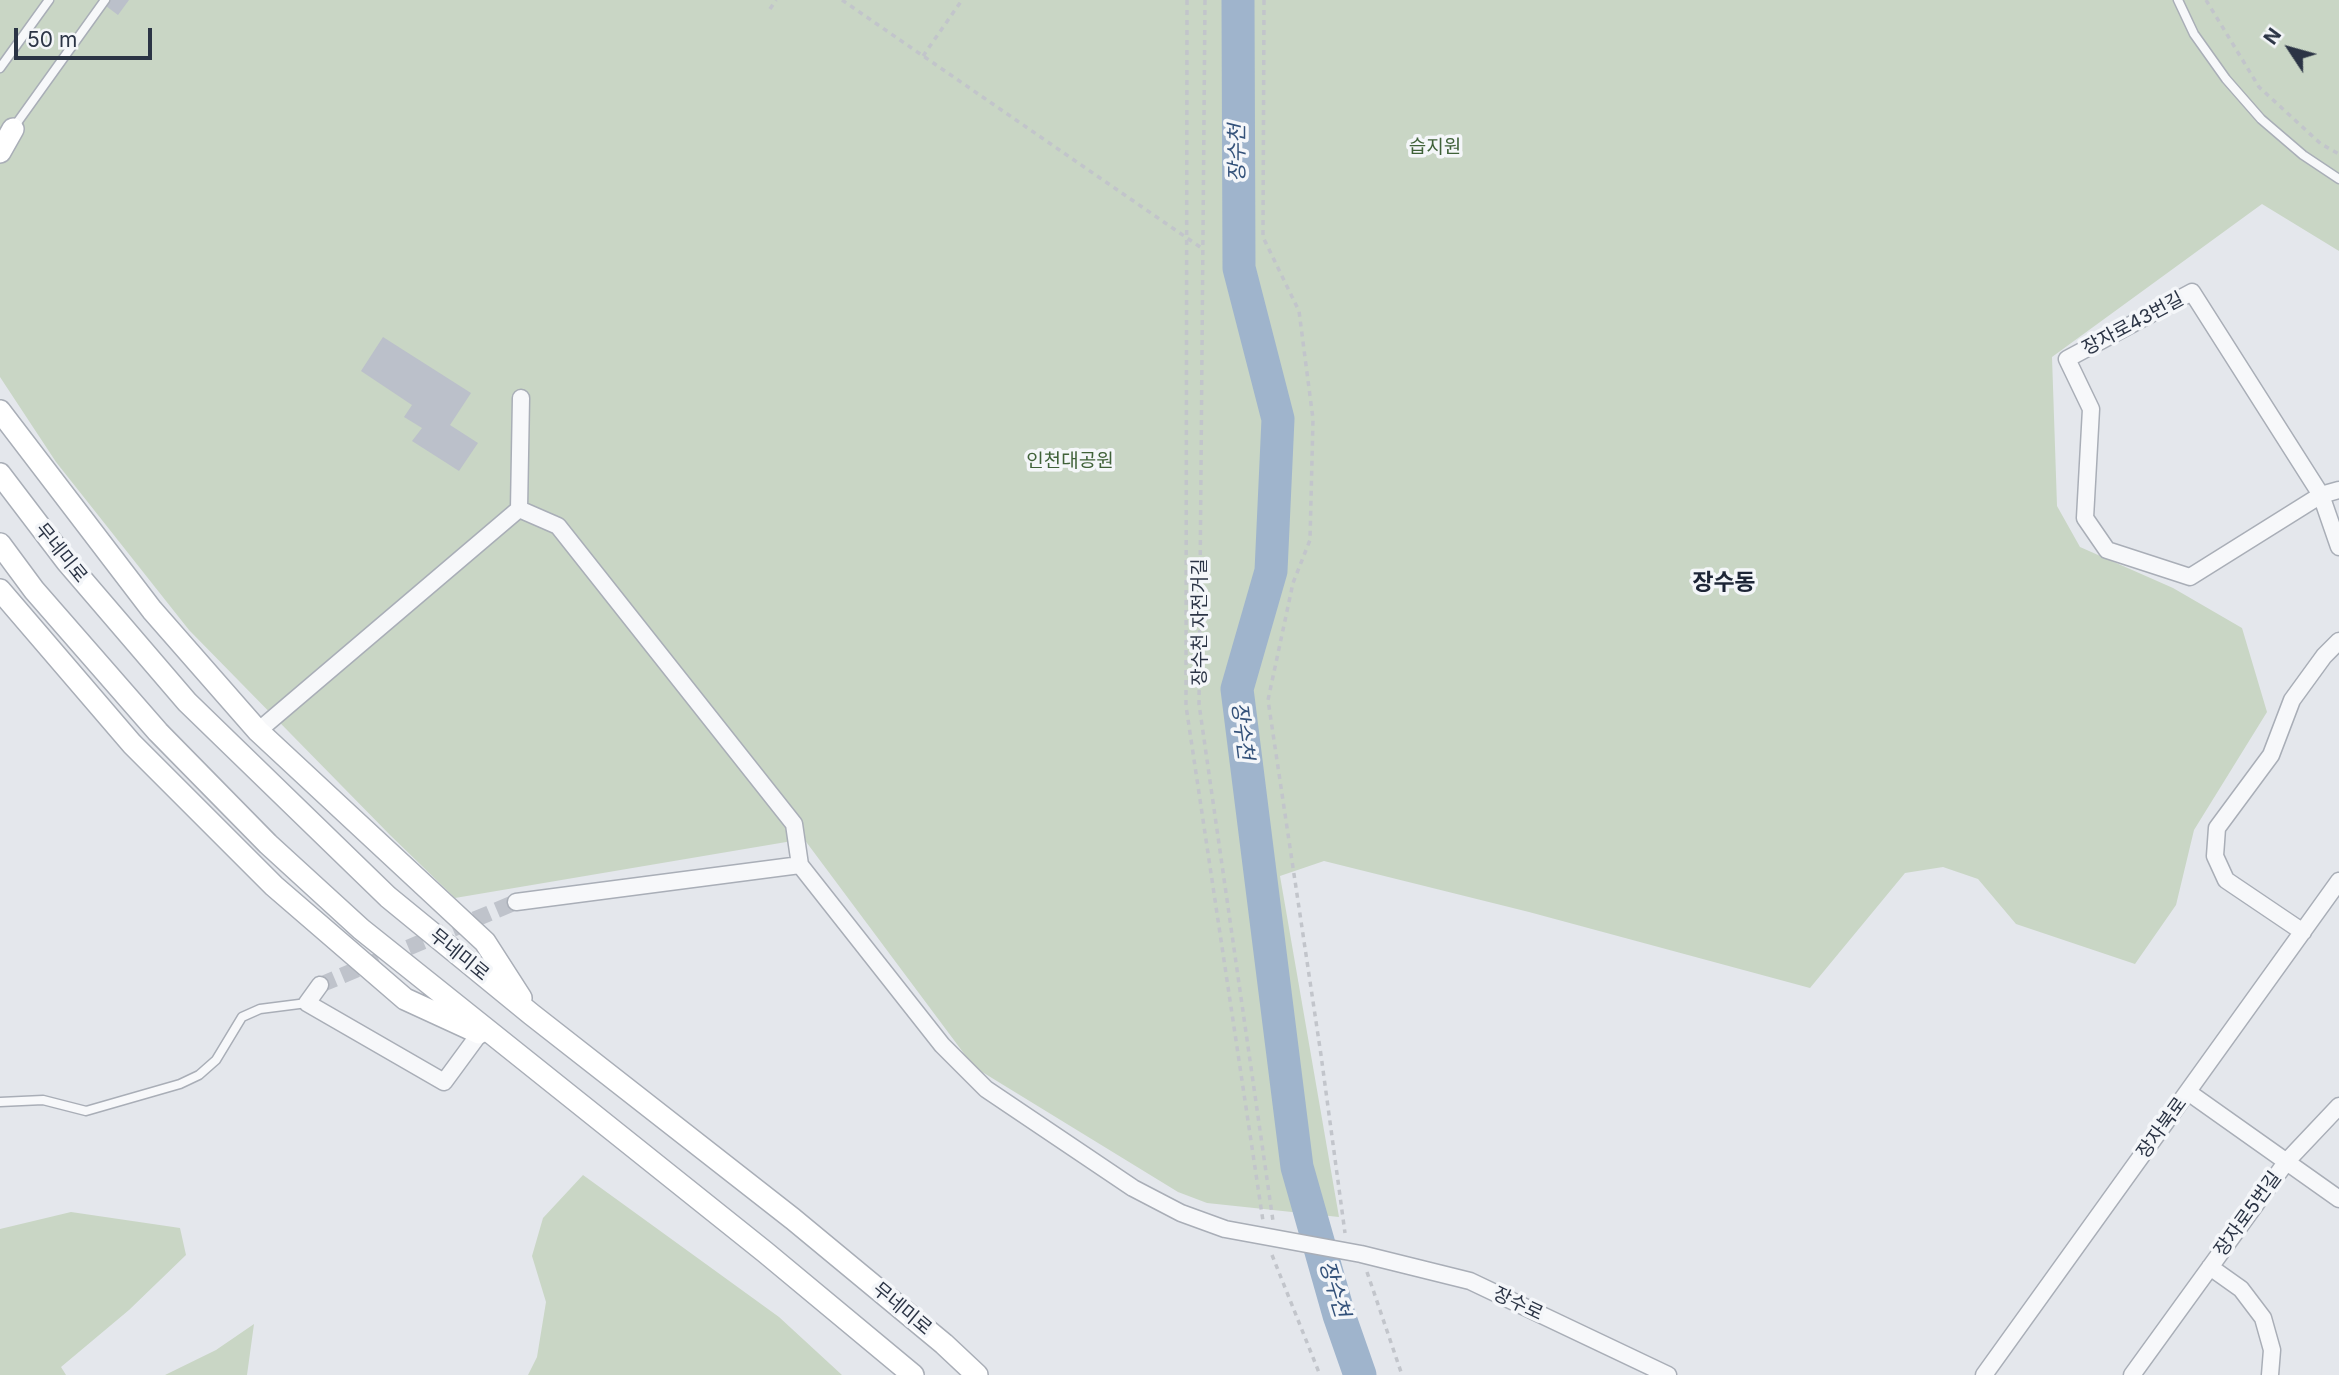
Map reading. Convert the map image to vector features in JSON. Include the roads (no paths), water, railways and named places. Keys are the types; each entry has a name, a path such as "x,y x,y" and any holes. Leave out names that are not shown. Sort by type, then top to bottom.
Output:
{"main road":[{"path":"0,152 6,135"},
{"path":"0,411 7,430 152,610 258,732 485,942 531,1014"},
{"name":"무네미로","path":"0,474 67,562 196,712 388,898 793,1219 944,1344 977,1375"},
{"name":"무네미로","path":"0,544 34,590 158,732 268,844 362,929 765,1252 913,1375"},
{"path":"0,590 132,744 274,886 405,999 509,1047"}],"street":[{"name":"장자로43번길","path":"2321,495 2193,292 2067,359 2091,409 2085,518 2107,550 2190,577 2321,495 2339,490"},
{"path":"258,732 519,509 521,398"},
{"path":"2321,495 2339,547"},
{"path":"516,902 800,865 794,824 778,802 558,526 519,509"},
{"path":"2303,932 2226,880 2215,856 2217,828 2271,755 2292,700 2339,640"},
{"name":"장수로","path":"800,865 942,1045 986,1089 1145,1194 1181,1213 1225,1229 1347,1251 1470,1281 1668,1375"},
{"name":"장자북로","path":"1984,1375 2339,881"},
{"path":"320,985 307,1003 444,1082 480,1033"},
{"path":"2188,1092 2339,1199"},
{"name":"장자로5번길","path":"2133,1375 2287,1161 2339,1106"},
{"name":"장자로5번길","path":"2210,1267 2241,1289 2263,1318 2272,1350 2270,1375"}],"lane":[{"path":"0,68 49,0"},
{"path":"6,135 105,0"},
{"path":"2178,0 2194,34 2226,79 2261,119 2304,155 2339,179"},
{"path":"0,1102 43,1100 86,1111 180,1084 199,1075 216,1060 242,1017 260,1009 307,1003"}],"waterway":[{"name":"장수천","path":"1238,0 1239,268 1278,419 1271,571 1237,689 1297,1167 1339,1315 1360,1375"}],"tunnel":[{"path":"320,985 516,902"}],"district":[{"name":"장수동","path":"1724,583"}],"park label":[{"name":"습지원","path":"1435,147"},
{"name":"인천대공원","path":"1070,461"}]}
